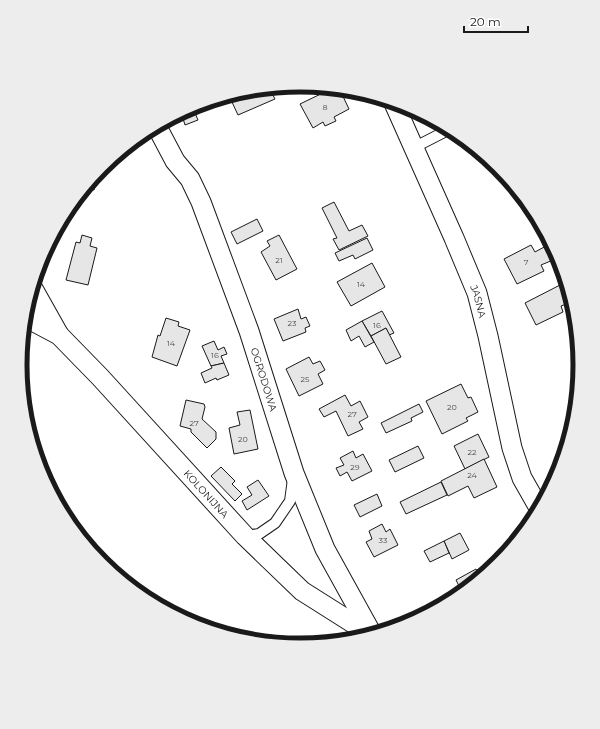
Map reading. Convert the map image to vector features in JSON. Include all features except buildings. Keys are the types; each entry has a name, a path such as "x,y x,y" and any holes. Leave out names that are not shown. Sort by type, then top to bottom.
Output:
{"street":[{"name":"JASNA","path":"396,109 477,293 488,336 512,448 522,478 536,502"},
{"name":"OGRODOWA","path":"159,131 176,161 190,179 201,202 249,331 294,473 325,549 368,629"},
{"name":"KOLONIJNA","path":"36,294 59,335 100,377 245,536 302,591 364,630"},
{"name":"KOLONIJNA","path":"31,320 59,335"}],"lane":[{"path":"413,148 443,132"},
{"path":"245,536 259,534 275,523 290,501 294,473"}]}
